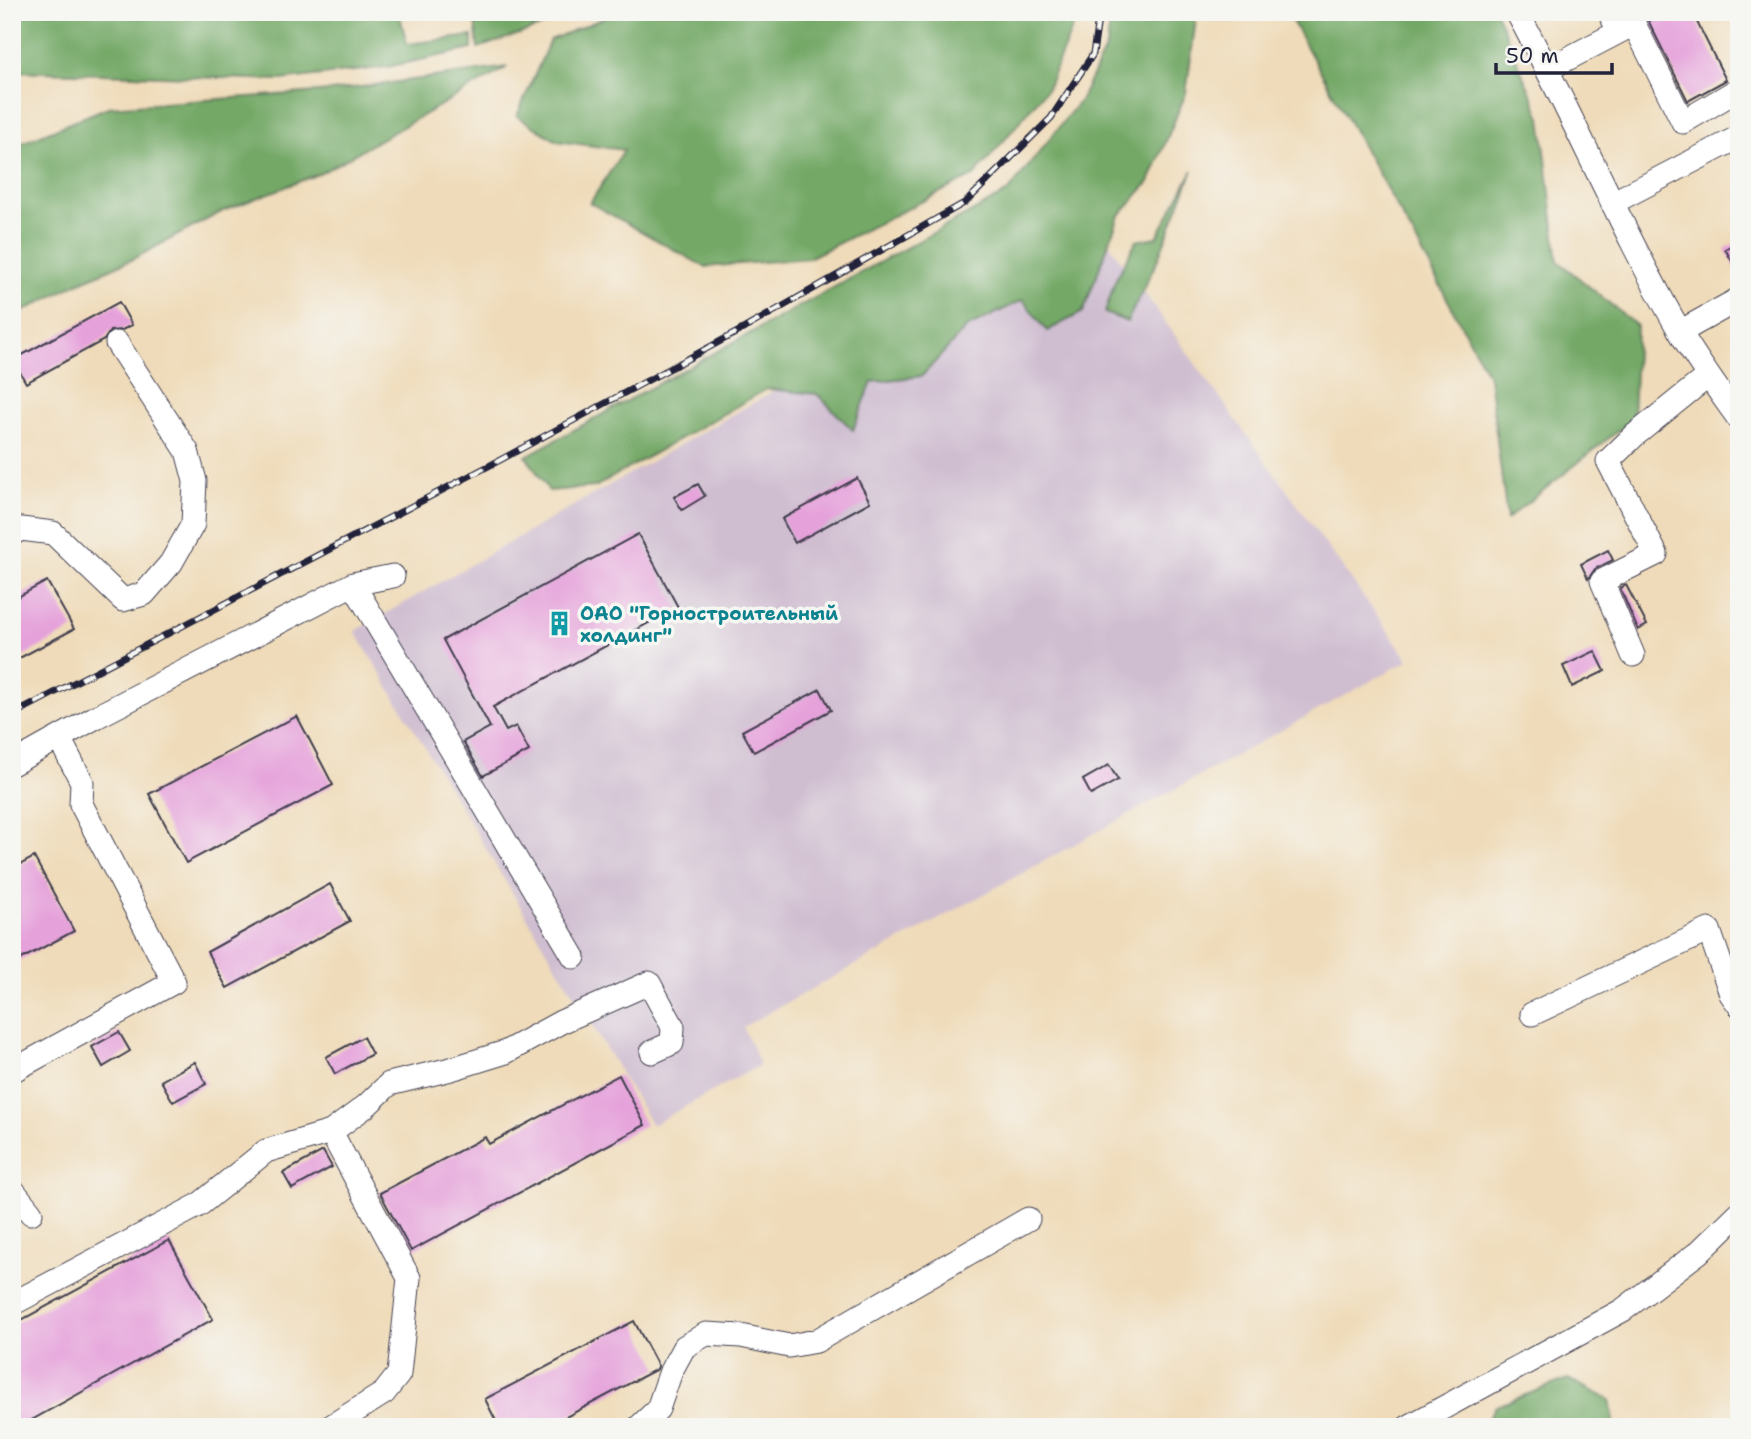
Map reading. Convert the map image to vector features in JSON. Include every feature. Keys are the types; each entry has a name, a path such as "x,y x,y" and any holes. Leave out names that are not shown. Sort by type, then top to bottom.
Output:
{"street":[{"path":"1517,12 1680,332 1739,419"},
{"path":"1548,69 1614,22 1634,24 1683,122 1739,89"},
{"path":"1612,203 1739,137"},
{"path":"1680,332 1739,299"},
{"path":"12,534 21,529 53,533 124,600 144,594 171,563 193,524 195,481 187,451 117,343"},
{"path":"1633,655 1602,581 1656,554 1608,461 1635,435 1708,376"},
{"path":"12,764 353,584 393,576"},
{"path":"353,584 574,957"},
{"path":"12,1071 174,982 81,804 82,782 59,738"},
{"path":"1532,1014 1709,930 1731,993 1739,1005"},
{"path":"12,1304 199,1205 266,1152 331,1132 366,1106 388,1084 452,1069 506,1052 561,1022 649,983 673,1027 672,1043 652,1052"},
{"path":"330,1427 384,1393 399,1374 409,1278 331,1132"},
{"path":"12,1189 32,1213"},
{"path":"1408,1427 1623,1310 1699,1252 1739,1213"},
{"path":"639,1427 658,1409 671,1371 684,1347 706,1334 741,1336 789,1346 816,1341 1028,1219"},
{"path":"1699,1252 1739,1236"}],"shaded area":[{"path":"1086,212 1409,660 743,1027 760,1065 652,1125 355,631"}],"green space":[{"path":"12,12 399,12 407,44 472,36 472,49 387,67 281,80 12,71"},
{"path":"474,12 572,12 537,28 478,48"},
{"path":"618,12 1079,12 1047,89 975,175 809,258 705,267 590,203 624,150 557,141 517,116 550,40"},
{"path":"1111,12 1197,12 1186,93 1149,182 1119,216 1083,312 1047,331 1023,300 966,328 922,376 872,382 853,430 817,394 767,389 595,487 549,491 526,456 1008,192 1081,99 1107,45"},
{"path":"1287,12 1496,12 1541,117 1558,261 1637,326 1633,419 1507,519 1489,377 1419,246"},
{"path":"508,67 321,173 223,211 133,259 78,283 12,317 12,147 108,107 331,91"},
{"path":"1193,170 1157,261 1127,322 1105,313 1115,281 1136,241 1157,237"},
{"path":"1568,1379 1610,1400 1615,1427 1482,1427 1496,1406"}],"building":[{"path":"1641,12 1692,12 1726,80 1688,101 1647,18"},
{"path":"1739,241 1739,273 1725,249"},
{"path":"119,302 132,325 122,330 110,331 104,340 26,383 13,360"},
{"path":"857,478 870,502 795,543 782,519"},
{"path":"698,484 705,496 682,510 674,497"},
{"name":"ОАО \"Горностроительный холдинг\"","path":"638,534 678,607 493,707 506,731 516,726 529,751 483,776 463,742 490,727 443,640"},
{"path":"1608,550 1613,560 1595,569 1588,579 1581,564"},
{"path":"47,581 74,629 12,662 12,600"},
{"path":"1626,585 1647,625 1638,630 1620,588"},
{"path":"1595,651 1605,671 1572,687 1563,666"},
{"path":"820,689 831,710 754,752 742,731"},
{"path":"297,716 333,785 186,863 149,794"},
{"path":"1109,765 1118,780 1091,795 1083,780"},
{"path":"34,857 74,931 12,964 12,869"},
{"path":"330,884 350,921 227,988 207,952"},
{"path":"119,1032 130,1051 103,1067 92,1047"},
{"path":"363,1037 372,1054 335,1074 326,1057"},
{"path":"195,1062 206,1084 173,1102 161,1081"},
{"path":"619,1075 645,1125 411,1251 380,1193 485,1137 489,1144"},
{"path":"323,1151 332,1167 292,1189 283,1173"},
{"path":"169,1240 213,1319 19,1427 12,1427 12,1325"},
{"path":"634,1321 658,1366 657,1369 547,1427 499,1427 485,1399"}],"railway":[{"path":"12,715 502,459 743,329 966,202 1051,118 1093,54 1099,12"}],"place":[{"name":"ОАО \"Горностроительный холдинг\"","path":"560,624"}]}
